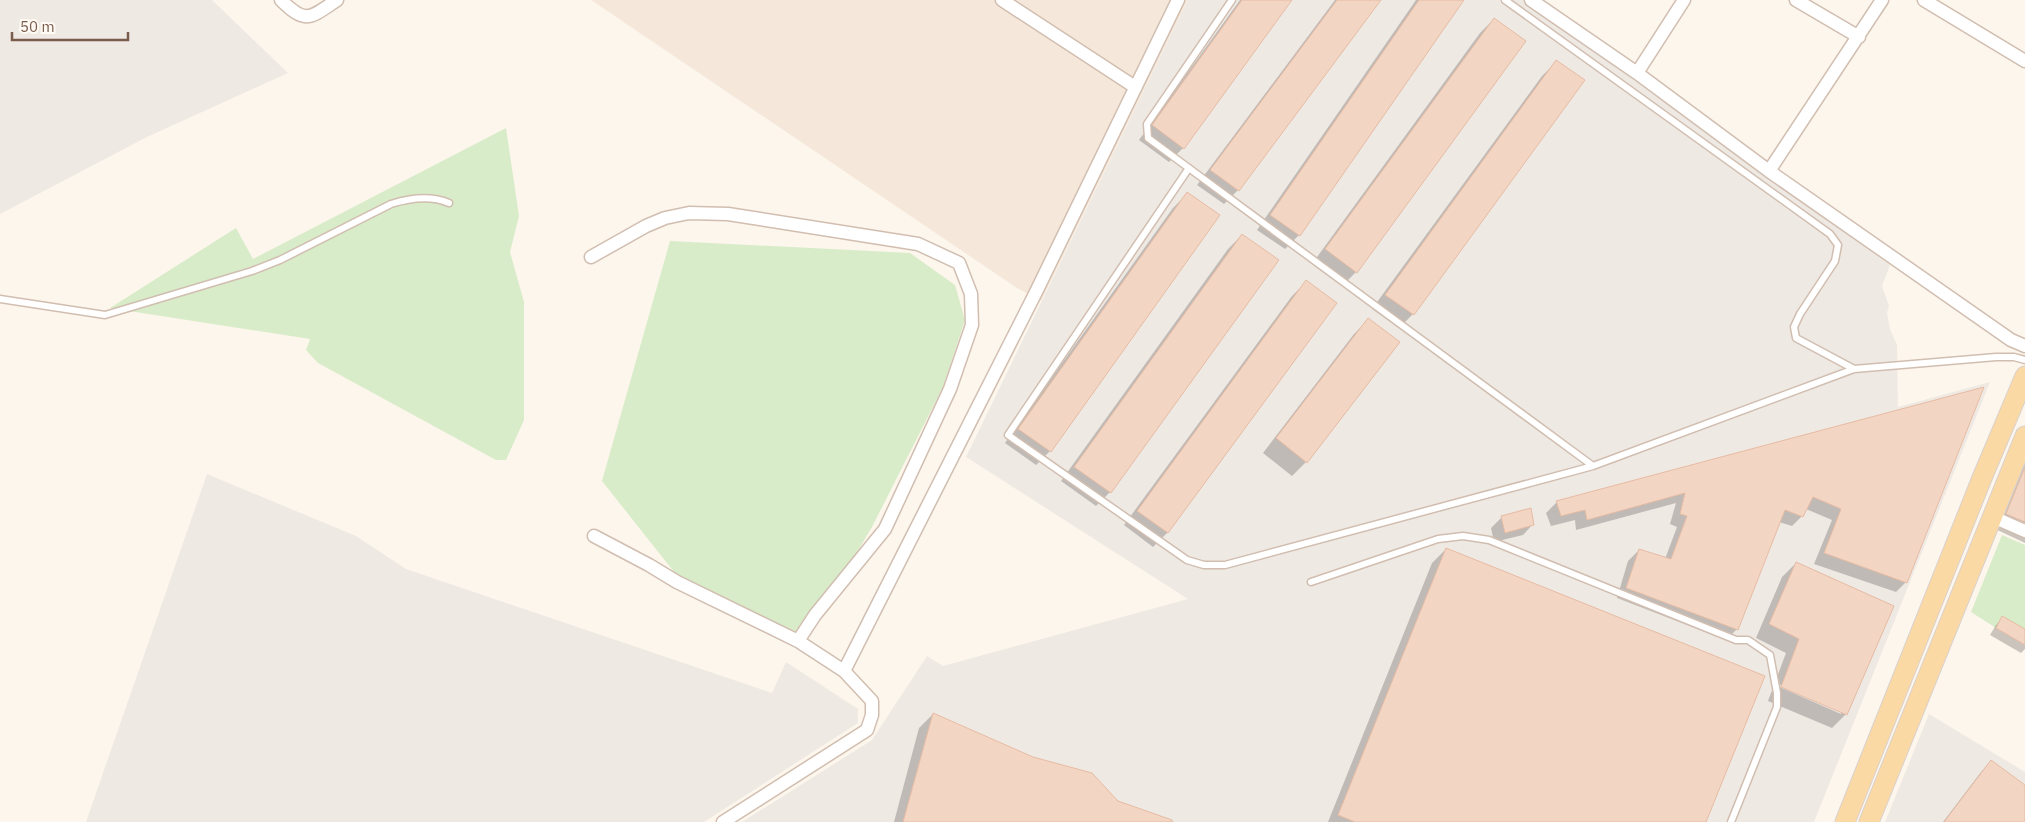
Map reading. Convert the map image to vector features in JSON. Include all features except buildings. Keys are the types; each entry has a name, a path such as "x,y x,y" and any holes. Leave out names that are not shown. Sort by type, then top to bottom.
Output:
{"main road":[{"path":"1845,822 1978,488 2025,376"},
{"path":"1869,822 2025,436"}],"street":[{"path":"281,0 294,13 305,17 316,15 337,0"},
{"path":"1002,0 1135,87"},
{"path":"844,671 1036,292 1178,0"},
{"path":"1531,0 1548,5 1636,74 1769,171 2011,340 2025,346"},
{"path":"1636,74 1684,0"},
{"path":"1796,0 1859,37"},
{"path":"1769,171 1882,0"},
{"path":"1924,0 2025,61"},
{"path":"591,257 646,226 665,218 689,213 728,214 918,244 959,263 971,294 972,326 950,389 886,528 825,602 798,640"},
{"path":"1993,517 2025,531"},
{"path":"594,536 677,582 798,640 844,671 872,701 872,715 867,730 723,822"}],"lane":[{"path":"1232,0 1147,124 1148,138 1593,466"},
{"path":"1505,0 1830,234 1838,245 1835,261 1800,314 1794,327 1796,338 1854,369"},
{"path":"1189,168 1008,435 1187,560 1204,565 1225,565 1593,466 1854,369 1996,357 2014,357 2025,360"},
{"path":"0,299 105,314 252,271 280,260 391,204 408,198 437,198 449,203"},
{"path":"1311,582 1438,539 1463,536 1490,540 1736,640 1748,640 1770,655 1777,693 1777,707 1731,822"}],"shaded area":[{"path":"0,0 212,0 288,73 147,137 0,214"},
{"path":"591,0 1188,0 1041,301 1017,288"},
{"path":"1188,0 1523,0 1890,265 1882,286 1889,306 1887,313 1890,329 1897,345 1898,407 1990,382 1814,822 742,822 872,740 927,656 943,666 1188,599 966,457"},
{"path":"207,474 356,536 406,569 772,693 786,662 858,709 858,723 704,822 86,822"},
{"path":"1929,714 2025,772 2025,822 1885,822"}],"green space":[{"path":"506,128 519,216 510,252 524,302 524,420 506,460 496,460 318,363 306,350 310,339 110,308 236,228 253,259"},
{"path":"670,241 910,253 955,285 965,320 943,387 872,527 804,642 682,582 602,481"},
{"path":"2002,535 2025,545 2025,629 1996,628 1971,612"}]}
